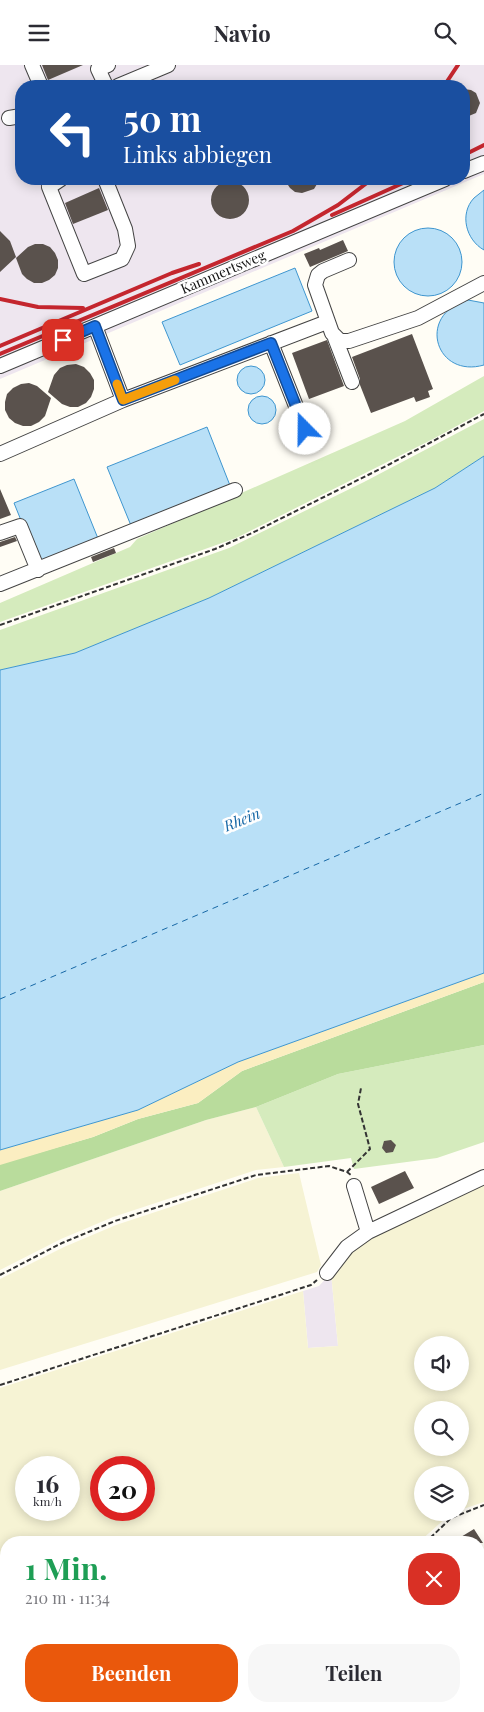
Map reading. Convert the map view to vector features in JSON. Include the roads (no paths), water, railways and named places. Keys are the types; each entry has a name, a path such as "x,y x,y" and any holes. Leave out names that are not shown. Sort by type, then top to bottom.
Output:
{"street":[{"path":"32,65 38,80"},
{"path":"103,80 98,69 108,65"},
{"path":"132,80 168,65"},
{"path":"470,169 484,163"},
{"path":"52,185 49,187 84,274 122,259 128,247 125,229 107,185"},
{"name":"Kammertsweg","path":"0,366 431,185"},
{"path":"349,260 323,271 318,275 315,285 327,321 352,382"},
{"path":"335,338 340,341 349,341 418,318 484,283"},
{"path":"0,454 123,400 327,321"},
{"path":"95,326 123,400"},
{"path":"271,343 305,429"},
{"path":"0,584 235,490"},
{"path":"0,533 20,525 38,570"},
{"path":"326,1273 347,1247 368,1232 484,1177"},
{"path":"354,1187 368,1232"}],"water":[{"path":"484,190 484,250 473,240 469,233 466,219 469,204"},
{"path":"428,228 441,231 452,238 459,249 462,262 459,275 452,286 441,293 428,296 415,293 404,286 397,275 394,262 397,249 404,238 415,231"},
{"path":"295,268 312,311 180,365 162,322"},
{"path":"468,300 484,303 484,365 467,367 454,363 444,354 438,343 437,330 442,318 452,307"},
{"path":"251,366 261,370 265,380 261,390 251,394 241,390 237,380 241,370"},
{"path":"262,396 272,400 276,410 272,420 262,424 252,420 248,410 252,400"},
{"path":"207,427 231,488 132,528 107,467"},
{"name":"Rhein","path":"484,456 484,973 238,1062 138,1110 0,1150 0,670 75,653 209,598 435,488"},
{"path":"74,479 99,541 39,565 14,503"}],"railway":[{"path":"448,80 458,65"},
{"path":"470,152 484,145"},
{"path":"0,354 293,231 338,205 364,185"},
{"path":"332,215 399,185"},
{"path":"0,346 172,273 199,264"},
{"path":"0,299 38,307 83,308"}]}
